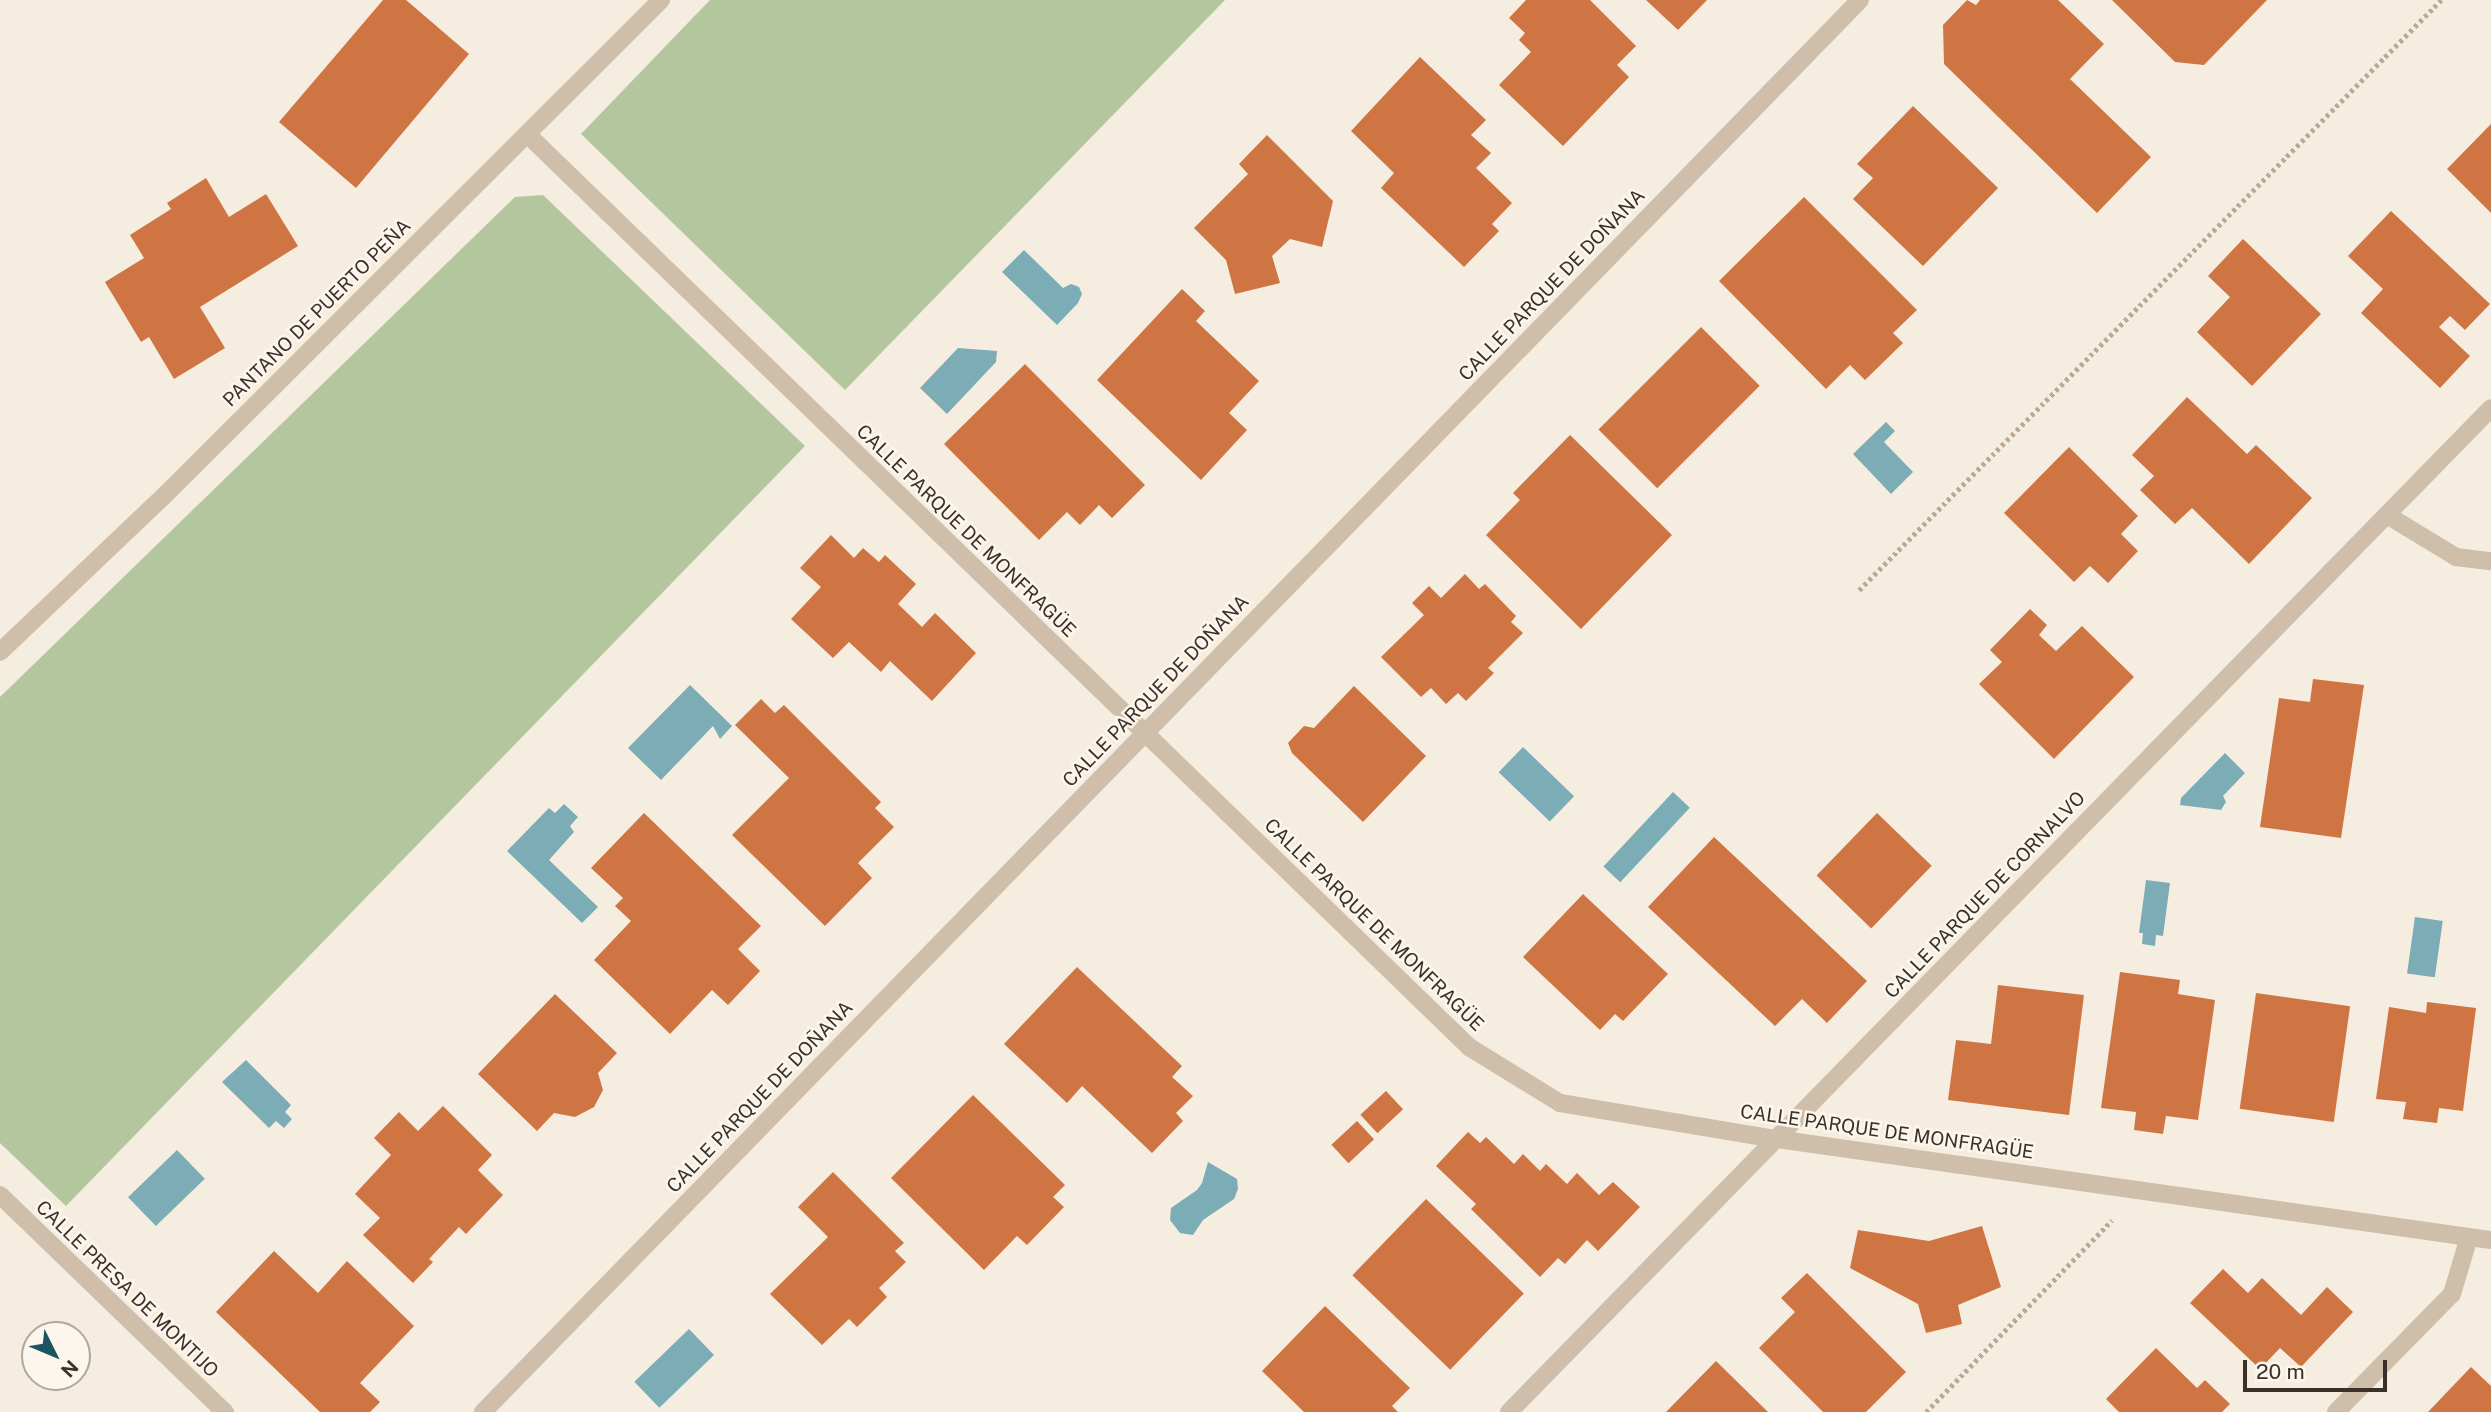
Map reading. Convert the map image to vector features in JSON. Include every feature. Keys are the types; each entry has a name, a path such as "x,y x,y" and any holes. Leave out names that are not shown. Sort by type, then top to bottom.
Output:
{"street":[{"name":"PANTANO DE PUERTO PEÑA","path":"0,652 176,484 661,0"},
{"name":"CALLE PARQUE DE DOÑANA","path":"483,1412 1860,0"},
{"name":"CALLE PARQUE DE MONFRAGÜE","path":"527,134 1469,1047 1560,1103 1776,1139 2491,1240"},
{"name":"CALLE PARQUE DE CORNALVO","path":"1509,1412 2491,408"},
{"path":"2387,515 2456,557 2491,561"},
{"name":"CALLE PRESA DE MONTIJO","path":"0,1195 225,1412"},
{"path":"2336,1412 2452,1294 2469,1237"}],"path":[{"path":"1859,590 2441,0"},
{"path":"1926,1412 2142,1190"}],"green space":[{"path":"710,0 1225,0 845,390 581,134"},
{"path":"543,195 805,446 66,1206 0,1143 0,697 515,197"}],"water":[{"path":"1024,250 1063,288 1071,284 1079,287 1082,294 1078,303 1057,325 1002,272"},
{"path":"958,348 997,351 996,362 947,414 920,388"},
{"path":"1886,422 1895,431 1884,442 1913,472 1891,494 1853,454"},
{"path":"690,685 732,726 720,739 713,726 661,780 628,748"},
{"path":"1523,747 1574,796 1550,821 1499,772"},
{"path":"2225,753 2245,773 2223,796 2226,802 2221,810 2180,805 2181,798"},
{"path":"1673,792 1690,808 1620,882 1603,867"},
{"path":"564,804 578,817 570,826 574,832 549,860 598,907 582,923 507,851 549,808 555,813"},
{"path":"2146,880 2170,883 2163,936 2156,935 2155,946 2142,944 2143,933 2139,933"},
{"path":"2415,917 2443,921 2435,977 2407,973"},
{"path":"246,1060 291,1105 285,1112 292,1119 284,1128 276,1121 269,1128 222,1082"},
{"path":"177,1150 205,1179 156,1226 128,1197"},
{"path":"1208,1162 1237,1179 1238,1189 1234,1199 1203,1220 1193,1235 1180,1233 1170,1220 1171,1208 1197,1190"},
{"path":"689,1329 714,1355 659,1408 634,1382"}],"building":[{"path":"383,0 406,0 469,54 356,188 279,122"},
{"path":"1526,0 1590,0 1636,46 1617,65 1629,77 1563,146 1499,85 1531,52 1519,40 1525,33 1509,18"},
{"path":"1646,0 1707,0 1678,30"},
{"path":"1967,0 1976,5 1980,0 2058,0 2104,44 2070,79 2151,157 2097,213 1944,64 1943,25"},
{"path":"2112,0 2267,0 2204,65 2175,62"},
{"path":"1420,57 1486,120 1471,135 1491,153 1476,168 1512,203 1492,224 1499,231 1464,267 1381,188 1394,173 1351,131"},
{"path":"1913,106 1998,188 1923,266 1853,199 1873,178 1857,164"},
{"path":"2491,124 2491,213 2447,169"},
{"path":"1267,135 1333,201 1322,247 1290,239 1272,256 1280,283 1235,294 1226,260 1194,228 1248,174 1239,164"},
{"path":"206,178 229,217 266,194 298,246 200,307 225,348 174,379 149,337 141,342 105,282 144,258 130,235 171,209 167,203"},
{"path":"1804,197 1917,310 1893,333 1903,343 1865,380 1850,365 1826,389 1719,281"},
{"path":"2391,211 2490,304 2465,330 2450,316 2439,327 2470,356 2440,388 2361,313 2383,289 2348,256"},
{"path":"2243,239 2321,314 2252,386 2197,332 2230,297 2208,276"},
{"path":"1182,289 1205,311 1196,321 1259,381 1229,413 1247,430 1201,480 1097,380"},
{"path":"1701,327 1760,386 1657,488 1598,430"},
{"path":"1025,364 1145,485 1112,518 1099,505 1080,525 1067,512 1039,540 944,444"},
{"path":"2187,397 2247,454 2256,445 2312,498 2249,564 2192,508 2175,524 2140,490 2154,476 2132,455"},
{"path":"1570,435 1672,535 1581,629 1486,535 1520,500 1513,493"},
{"path":"2069,447 2138,516 2121,534 2138,551 2108,583 2090,566 2074,582 2004,513"},
{"path":"831,535 854,558 863,548 879,562 885,555 916,584 898,604 922,627 935,613 976,653 932,701 890,661 881,672 849,642 833,658 791,619 821,587 800,568"},
{"path":"1465,574 1479,589 1485,584 1516,616 1511,622 1523,633 1488,668 1494,673 1466,701 1458,693 1446,704 1431,688 1421,697 1381,657 1424,615 1412,603 1429,586 1441,598"},
{"path":"2030,609 2047,625 2039,635 2056,651 2082,626 2134,677 2054,759 1979,684 2002,662 1990,650"},
{"path":"2313,679 2364,685 2341,838 2260,827 2279,698 2310,702"},
{"path":"1354,686 1426,756 1363,822 1292,753 1288,743 1304,726 1314,728"},
{"path":"761,699 775,713 784,705 881,802 875,808 894,827 858,863 872,878 825,926 732,835 789,778 735,725"},
{"path":"644,813 761,926 738,949 760,971 728,1005 712,990 670,1034 594,960 631,921 615,906 623,898 591,868"},
{"path":"1877,813 1932,866 1871,928 1817,876"},
{"path":"1714,837 1867,981 1827,1023 1802,999 1775,1026 1648,907"},
{"path":"1583,894 1668,974 1623,1021 1615,1014 1600,1030 1523,957"},
{"path":"1077,967 1182,1066 1172,1077 1193,1096 1176,1113 1183,1121 1152,1153 1082,1086 1067,1103 1004,1044"},
{"path":"2120,972 2180,980 2178,994 2215,1000 2198,1120 2166,1116 2163,1134 2134,1130 2136,1112 2101,1108"},
{"path":"1998,985 2084,995 2069,1115 1948,1100 1956,1040 1991,1044"},
{"path":"2256,993 2350,1006 2334,1122 2240,1109"},
{"path":"555,994 617,1053 598,1073 603,1090 594,1107 575,1117 554,1113 537,1131 478,1074"},
{"path":"2427,1002 2476,1008 2463,1111 2439,1108 2437,1123 2403,1119 2406,1102 2376,1099 2389,1007 2426,1013"},
{"path":"1386,1091 1403,1109 1377,1133 1360,1115"},
{"path":"973,1095 1065,1185 1053,1197 1064,1207 1027,1245 1017,1236 984,1270 891,1178"},
{"path":"443,1106 492,1155 478,1170 503,1195 466,1234 459,1227 429,1259 433,1262 413,1283 363,1235 380,1218 355,1194 391,1155 374,1138 399,1112 418,1131"},
{"path":"1357,1121 1374,1139 1348,1163 1331,1145"},
{"path":"1468,1132 1480,1143 1486,1137 1514,1164 1523,1154 1540,1171 1546,1164 1567,1184 1577,1173 1599,1195 1613,1182 1640,1207 1598,1251 1587,1240 1565,1264 1558,1258 1540,1277 1471,1209 1476,1204 1436,1166"},
{"path":"833,1172 904,1243 895,1251 906,1262 879,1288 887,1297 857,1327 849,1319 822,1345 770,1294 828,1237 798,1207"},
{"path":"1426,1199 1524,1293 1450,1370 1352,1275"},
{"path":"1982,1226 2001,1287 1958,1305 1962,1324 1926,1333 1918,1304 1850,1268 1858,1230 1929,1241"},
{"path":"274,1251 318,1293 347,1261 414,1326 360,1383 380,1402 370,1412 320,1412 216,1312"},
{"path":"2223,1269 2248,1293 2262,1278 2301,1315 2327,1287 2353,1312 2301,1367 2280,1348 2260,1369 2190,1303"},
{"path":"1807,1273 1906,1372 1866,1412 1823,1412 1759,1348 1795,1312 1781,1298"},
{"path":"1325,1306 1410,1388 1392,1406 1398,1412 1304,1412 1262,1371"},
{"path":"2156,1348 2197,1388 2205,1380 2230,1404 2222,1412 2119,1412 2106,1399"},
{"path":"1716,1361 1768,1412 1666,1412"},
{"path":"2471,1367 2491,1386 2491,1412 2428,1412"}]}
